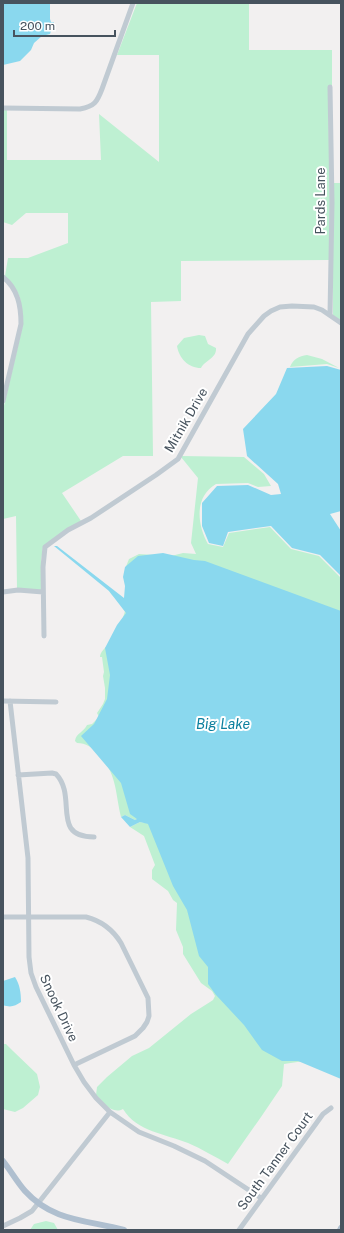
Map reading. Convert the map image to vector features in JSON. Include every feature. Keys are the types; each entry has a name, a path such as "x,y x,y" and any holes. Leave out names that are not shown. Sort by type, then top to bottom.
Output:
{"main road":[{"path":"3,1161 25,1191 38,1203 52,1212 66,1217 124,1230"}],"street":[{"path":"3,108 80,109 88,107 96,102 134,3"},
{"name":"Pards Lane","path":"330,87 332,203 330,315"},
{"path":"3,278 11,285 16,293 21,316 21,324 3,401"},
{"name":"Mitnik Drive","path":"44,636 43,562 45,547 68,530 91,518 178,459 248,334 264,316 270,311 280,307 314,307 330,315 341,323"},
{"path":"3,592 18,590 43,592"},
{"path":"3,702 56,702"},
{"name":"Snook Drive","path":"10,702 28,858 29,957 31,973 36,987 74,1065 96,1098 110,1112 139,1132 174,1146 205,1161 261,1198"},
{"path":"18,775 56,774 63,785 70,828 74,833 85,837 94,837"},
{"path":"3,917 86,917 103,923 117,936 148,998 149,1008 147,1022 135,1036 74,1065"},
{"name":"South Tanner Court","path":"239,1230 323,1114 331,1108"},
{"path":"3,1226 20,1218 32,1210 110,1112"}],"green space":[{"path":"137,3 249,3 249,50 332,50 332,91 331,86 328,86 330,203 329,260 181,261 181,301 151,302 153,456 123,456 62,493 81,521 43,547 41,562 41,590 17,589 16,516 3,519 3,410 23,324 20,298 17,291 5,276 8,258 28,258 68,243 68,213 26,213 12,225 3,222 3,109 7,110 7,160 101,160 99,114 159,162 159,55 117,55"},
{"path":"333,183 341,183 341,321 333,315"},
{"path":"199,335 205,336 208,344 216,348 216,351 213,357 201,368 196,368 185,362 177,346 184,338"},
{"path":"307,355 322,359 339,368 327,364 290,367 297,358"},
{"path":"181,457 244,457 264,474 271,486 258,487 248,483 216,484 209,489 201,503 200,511 200,520 204,536 208,544 223,547 229,533 270,527 291,549 319,556 341,578 341,645 135,820 125,815 121,817 112,776 104,761 91,747 75,741 77,736 87,725 92,724 99,717 97,713 105,699 104,672 102,657 100,657 100,655 116,633 125,611 109,591 126,601 125,569 129,559 139,554 171,556 183,553 196,554 191,543 198,478"},
{"path":"140,822 151,824 304,1061 284,1064 282,1086 228,1164 188,1143 152,1131 136,1123 123,1109 111,1109 96,1095 97,1087 132,1056 149,1048 191,1014 213,1000 215,996 212,991 201,983 183,954 183,947 176,930 177,903 173,900 168,891 152,879 152,870 155,865 144,836 130,827"},
{"path":"3,1044 6,1044 37,1074 40,1087 38,1095 23,1108 15,1112 3,1109"},
{"path":"46,1221 54,1223 58,1230 30,1230 34,1224"}],"water":[{"path":"3,3 50,3 50,19 51,22 54,22 50,34 42,36 34,43 31,50 20,61 3,65"},
{"path":"327,366 341,370 341,511 330,514 341,531 341,576 320,555 292,548 271,526 228,532 223,546 209,543 202,526 202,503 217,486 248,485 271,495 281,494 278,484 247,456 243,429 276,394 287,368"},
{"name":"Big Lake","path":"54,546 57,546 124,598 125,586 123,577 125,567 138,556 163,553 205,561 341,611 341,1079 298,1061 282,1061 262,1050 244,1025 216,995 208,984 208,967 199,956 187,910 173,886 148,824 140,822 130,827 121,817 125,815 135,820 137,819 130,814 121,783 81,736 94,724 107,699 110,675 105,648 117,625 126,613 109,591"},
{"path":"15,977 20,989 21,1002 13,1006 3,1005 3,981"}]}
